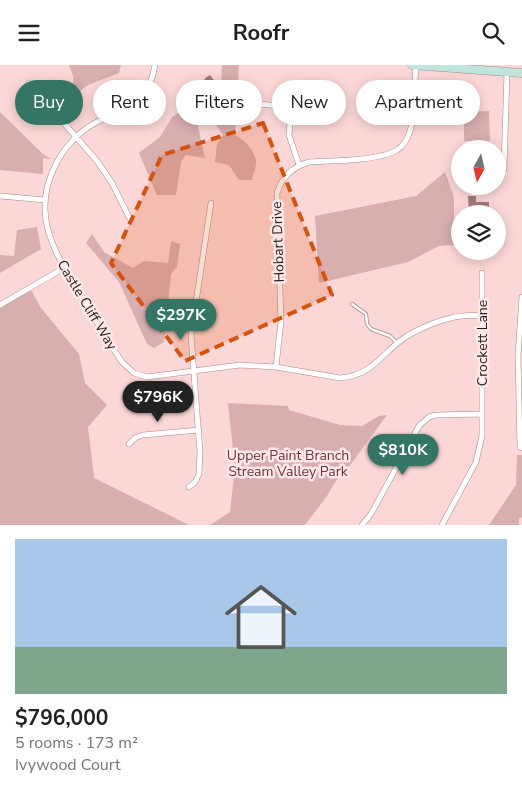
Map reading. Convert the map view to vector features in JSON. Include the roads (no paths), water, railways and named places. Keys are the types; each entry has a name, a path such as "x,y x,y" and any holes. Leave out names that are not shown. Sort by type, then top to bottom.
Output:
{"main road":[{"path":"412,65 522,73"}],"street":[{"name":"Castle Cliff Way","path":"155,65 153,78 148,88 133,105 97,122 68,145 55,166 48,184 45,200 46,227 51,243 64,268 122,362 134,373 152,377 240,365 276,367 340,378 350,377 363,373 372,367 411,334 451,318 482,315"},
{"path":"290,125 289,135 299,165 309,162 380,156 396,150 407,138 412,124 416,65"},
{"path":"505,140 507,72"},
{"path":"66,125 97,161 112,183 130,219"},
{"name":"Hobart Drive","path":"276,367 280,321 277,193 284,178 299,165"},
{"path":"0,196 45,200"},
{"path":"189,487 199,474 200,452 191,335 211,203"},
{"path":"0,305 64,268"},
{"name":"Crockett Lane","path":"442,525 476,462 482,436 482,273"},
{"path":"521,447 518,355 522,297"},
{"path":"362,525 371,514 419,426 429,417 436,415 482,414"},
{"path":"129,443 143,435 199,430"}],"lane":[{"path":"352,303 366,314 367,324 371,329 390,336 398,344"}],"park label":[{"name":"Upper Paint Branch Stream Valley Park","path":"288,463"}]}
